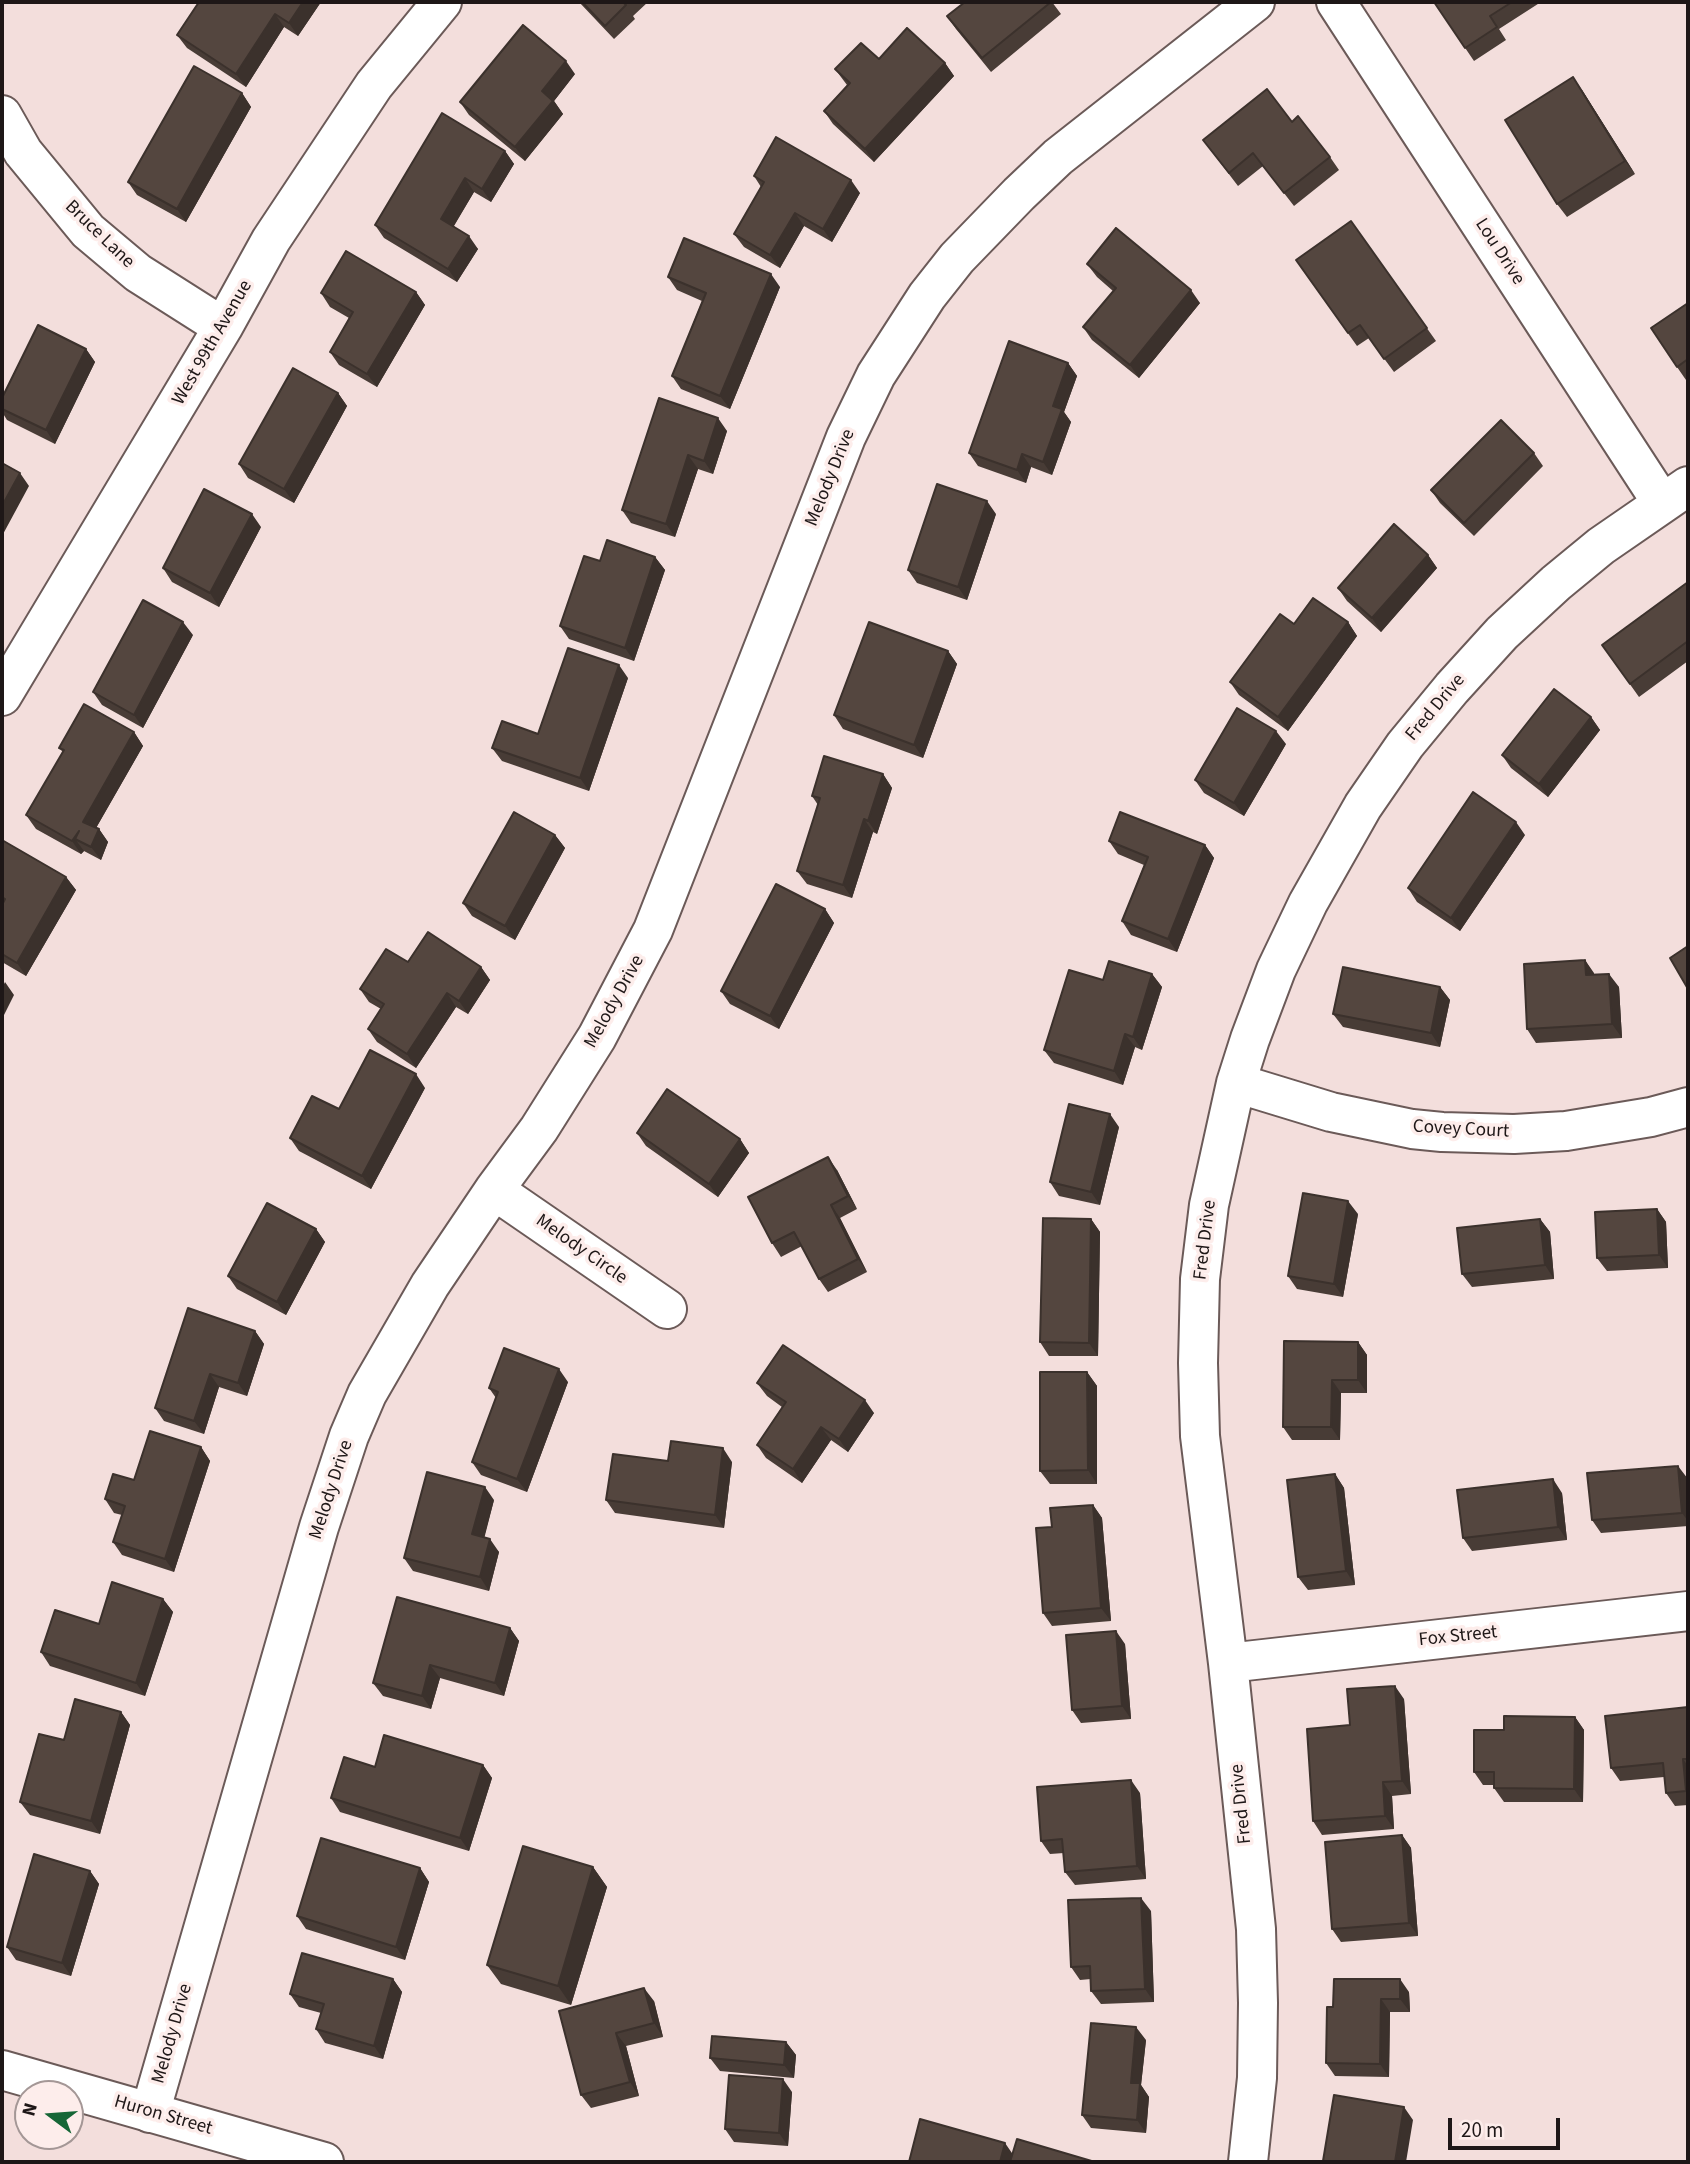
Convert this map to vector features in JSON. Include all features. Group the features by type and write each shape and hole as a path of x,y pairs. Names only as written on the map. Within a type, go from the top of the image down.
{"street":[{"name":"West 99th Avenue","path":"2,696 223,327 271,240 374,85 442,2"},
{"name":"Melody Drive","path":"150,2113 319,1527 349,1436 367,1394 424,1296 494,1190 539,1129 597,1038 653,930 846,437 876,375 919,307 957,258 1019,194 1058,157 1255,2"},
{"name":"Lou Drive","path":"1336,2 1675,494"},
{"name":"Bruce Lane","path":"2,115 30,162 88,231 138,273 223,327"},
{"name":"Fred Drive","path":"1248,2162 1256,2078 1256,1929 1228,1663 1200,1436 1198,1363 1200,1279 1209,1205 1236,1083 1276,970 1308,903 1363,806 1405,745 1502,633 1547,591 1601,546 1675,494"},
{"name":"Covey Court","path":"1236,1083 1331,1112 1412,1129 1442,1132 1514,1134 1566,1131 1651,1117 1688,1107"},
{"name":"Melody Circle","path":"494,1190 667,1310"},
{"name":"Fox Street","path":"1228,1663 1688,1611"},
{"name":"Huron Street","path":"2,2070 324,2162"}],"building":[{"path":"199,2 303,2 289,23 275,14 236,74 177,35"},
{"path":"582,2 625,2 626,5 605,26"},
{"path":"965,2 1051,2 982,58 947,16"},
{"path":"1434,2 1512,2 1490,16 1497,27 1465,48"},
{"path":"523,25 566,61 542,91 553,101 515,147 460,102"},
{"path":"907,28 945,63 865,149 824,111 850,83 835,69 861,43 879,59"},
{"path":"194,66 242,93 177,209 128,182"},
{"path":"1573,77 1625,161 1557,204 1505,120"},
{"path":"1267,89 1292,122 1298,116 1330,157 1284,193 1253,153 1229,173 1203,140"},
{"path":"442,113 505,151 482,189 465,178 441,219 469,236 448,269 375,225"},
{"path":"776,137 851,180 823,229 795,213 770,255 734,234 764,182 754,176"},
{"path":"1351,221 1427,328 1384,359 1360,325 1348,333 1296,260"},
{"path":"1116,228 1191,290 1130,365 1083,327 1116,288 1087,264"},
{"path":"684,238 771,274 720,396 672,376 706,293 668,277"},
{"path":"346,251 416,292 367,374 330,352 353,312 321,293"},
{"path":"1688,303 1688,359 1677,367 1651,328"},
{"path":"38,325 86,349 46,430 2,409 2,398"},
{"path":"1009,341 1068,363 1053,406 1062,409 1043,462 1022,454 1017,470 969,453"},
{"path":"293,368 338,393 284,489 239,464"},
{"path":"659,398 718,418 704,461 688,455 666,524 622,510"},
{"path":"1501,420 1534,453 1464,523 1431,490"},
{"path":"2,463 20,473 2,506"},
{"path":"937,484 987,501 958,587 908,570"},
{"path":"204,489 252,514 210,593 163,568"},
{"path":"1394,524 1428,555 1372,618 1338,588"},
{"path":"607,540 655,557 625,648 560,626 584,556 600,561"},
{"path":"1688,582 1688,641 1630,684 1602,645"},
{"path":"1313,598 1348,622 1278,717 1230,682 1280,614 1294,624"},
{"path":"143,600 183,622 134,715 93,692"},
{"path":"869,622 948,651 914,745 834,715"},
{"path":"568,648 619,665 580,778 492,748 502,721 538,734"},
{"path":"1554,689 1591,717 1539,784 1502,755"},
{"path":"84,704 134,732 83,822 99,829 91,847 75,839 79,831 72,841 26,815 64,750 59,748"},
{"path":"1237,708 1276,731 1234,803 1195,780"},
{"path":"824,756 883,774 868,821 864,819 843,885 797,871 820,798 812,796"},
{"path":"1473,792 1516,822 1451,918 1408,888"},
{"path":"514,812 555,835 505,926 463,903"},
{"path":"1120,812 1205,845 1168,939 1122,921 1148,857 1109,841"},
{"path":"2,840 66,877 17,963 2,954 2,905 5,899 2,897"},
{"path":"776,884 825,909 770,1016 721,991"},
{"path":"428,932 481,967 459,1001 447,993 407,1054 368,1029 384,1004 360,989 386,949 408,962"},
{"path":"1688,946 1688,989 1670,958"},
{"path":"1585,960 1586,975 1609,974 1612,1024 1527,1029 1524,964"},
{"path":"1109,961 1152,974 1133,1037 1125,1034 1114,1071 1044,1050 1069,970 1103,980"},
{"path":"1343,967 1440,987 1431,1033 1333,1014"},
{"path":"370,1050 416,1074 362,1176 290,1138 312,1096 339,1109"},
{"path":"667,1089 740,1139 709,1184 637,1133"},
{"path":"1069,1104 1110,1114 1091,1192 1050,1182"},
{"path":"828,1157 848,1196 831,1205 858,1259 819,1279 794,1232 772,1243 748,1197"},
{"path":"1303,1193 1348,1201 1334,1284 1288,1276"},
{"path":"267,1203 316,1229 277,1302 228,1276"},
{"path":"1657,1209 1659,1255 1597,1258 1595,1212"},
{"path":"1043,1218 1091,1219 1089,1343 1040,1342"},
{"path":"1540,1219 1545,1265 1462,1274 1457,1228"},
{"path":"188,1308 255,1331 238,1383 210,1374 194,1421 155,1408"},
{"path":"1284,1341 1358,1342 1358,1380 1332,1380 1331,1427 1283,1427"},
{"path":"783,1345 865,1400 839,1439 821,1427 793,1469 757,1445 786,1402 757,1383"},
{"path":"504,1348 559,1369 517,1479 472,1462 498,1392 489,1388"},
{"path":"1040,1372 1087,1372 1088,1470 1040,1471"},
{"path":"150,1431 201,1447 165,1559 113,1542 125,1506 105,1499 113,1474 134,1480"},
{"path":"671,1441 723,1448 715,1515 606,1500 613,1454 668,1461"},
{"path":"1678,1466 1682,1513 1592,1520 1587,1473"},
{"path":"427,1472 485,1487 472,1534 490,1539 480,1577 404,1558"},
{"path":"1335,1474 1346,1571 1298,1577 1287,1480"},
{"path":"1553,1479 1558,1527 1463,1538 1457,1490"},
{"path":"1093,1505 1101,1608 1043,1613 1036,1528 1052,1527 1050,1508"},
{"path":"112,1582 163,1599 136,1683 41,1652 55,1610 99,1624"},
{"path":"397,1597 510,1628 495,1683 430,1665 422,1696 373,1683"},
{"path":"1116,1631 1122,1706 1072,1710 1066,1635"},
{"path":"1395,1686 1402,1781 1383,1782 1385,1816 1313,1821 1307,1729 1350,1725 1347,1689"},
{"path":"75,1699 121,1712 91,1821 20,1802 39,1734 64,1740"},
{"path":"1688,1707 1688,1759 1683,1759 1686,1791 1666,1793 1663,1763 1611,1768 1605,1716"},
{"path":"1504,1716 1575,1717 1574,1789 1494,1788 1494,1772 1474,1772 1474,1730 1504,1730"},
{"path":"384,1735 483,1765 460,1838 331,1798 344,1757 375,1767"},
{"path":"1131,1780 1137,1866 1065,1872 1062,1839 1041,1841 1037,1787"},
{"path":"1402,1835 1409,1923 1332,1929 1325,1842"},
{"path":"321,1838 420,1868 396,1947 297,1916"},
{"path":"523,1846 593,1867 558,1986 487,1965"},
{"path":"34,1854 90,1871 62,1963 7,1947"},
{"path":"1141,1898 1145,1989 1091,1991 1090,1966 1071,1967 1068,1900"},
{"path":"302,1953 393,1979 374,2046 316,2029 324,2004 290,1994"},
{"path":"1334,1979 1400,1979 1400,1999 1381,1999 1380,2064 1326,2063 1327,2007 1333,2007"},
{"path":"644,1988 654,2023 616,2033 630,2082 581,2095 559,2011"},
{"path":"1091,2023 1136,2027 1131,2083 1140,2083 1137,2120 1082,2115"},
{"path":"712,2036 786,2042 784,2065 710,2058"},
{"path":"729,2075 783,2079 779,2133 725,2129"},
{"path":"1334,2095 1404,2107 1395,2162 1323,2161"},
{"path":"920,2119 1005,2143 1000,2162 909,2162"},
{"path":"1017,2139 1095,2162 1010,2162"}]}
